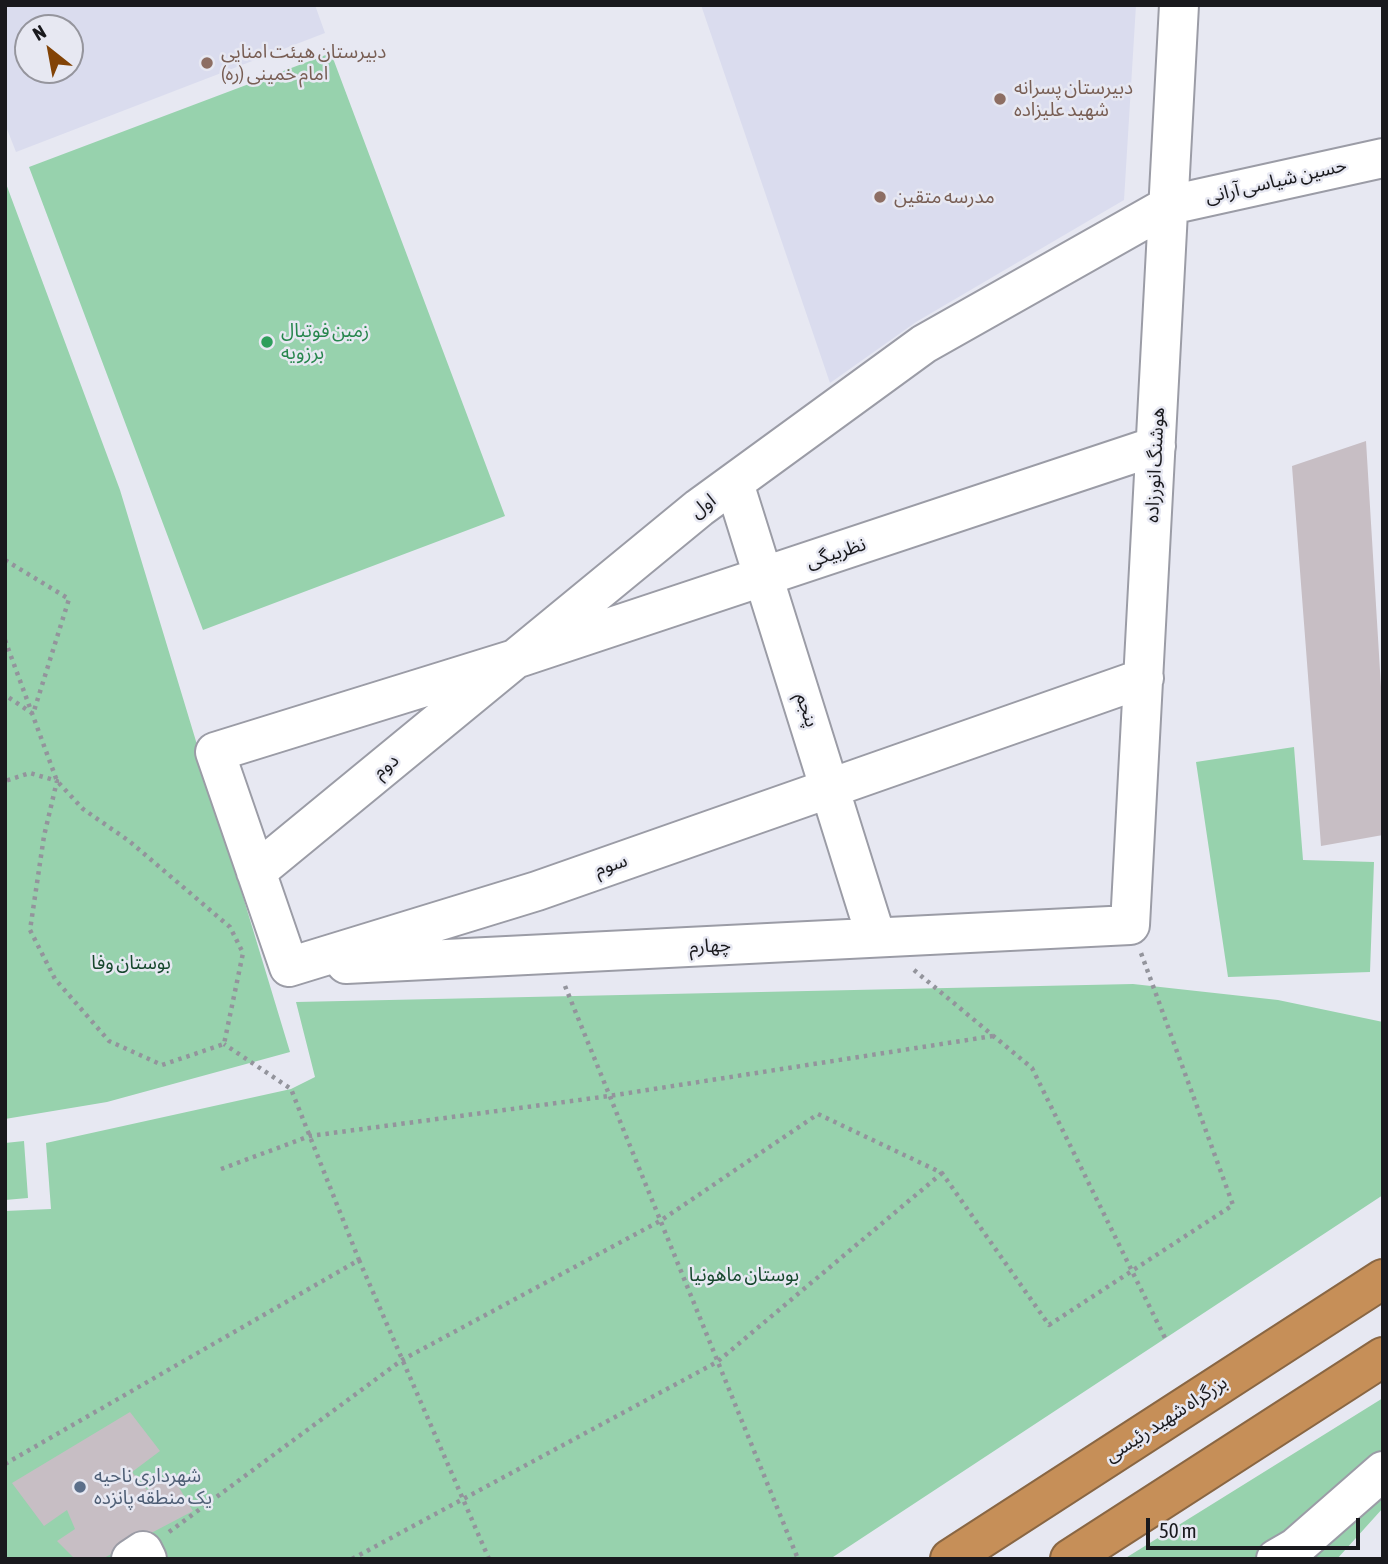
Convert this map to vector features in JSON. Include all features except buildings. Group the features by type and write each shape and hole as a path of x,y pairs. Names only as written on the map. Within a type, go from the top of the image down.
{"highway":[{"name":"بزرگراه شهید رئیسی","path":"950,1559 1383,1279"},
{"path":"1070,1559 1383,1357"}],"street":[{"name":"هوشنگ انورزاده","path":"1130,925 1179,5"},
{"name":"حسین شیاسی آرانی","path":"1170,205 1383,158"},
{"name":"اول","path":"256,872 215,752 515,659 734,483 924,344 1170,205"},
{"name":"نظربیگی","path":"515,659 1157,446"},
{"name":"پنجم","path":"734,483 761,578 831,788 876,937"},
{"name":"دوم","path":"256,872 515,659"},
{"name":"سوم","path":"289,967 537,891 1144,678"},
{"path":"256,872 289,967"},
{"name":"چهارم","path":"289,967 1130,925"},
{"path":"1276,1559 1295,1549 1383,1471"}],"path":[{"path":"5,560 69,599 33,714"},
{"path":"5,640 57,781 83,808 129,841 230,928 243,953 224,1044"},
{"path":"5,695 33,714"},
{"path":"5,781 30,772 57,781"},
{"path":"57,781 44,836 30,930 55,979 109,1041 162,1065 224,1044"},
{"path":"140,1556 402,1360 660,1221 818,1114 942,1173 1049,1325 1233,1205 1130,925"},
{"path":"876,937 1031,1068 1165,1338"},
{"path":"554,953 609,1096 797,1559"},
{"path":"221,1170 310,1136 609,1096 993,1036"},
{"path":"224,1044 291,1089 359,1261 489,1559"},
{"path":"352,1559 718,1362 942,1173"},
{"path":"5,1464 359,1261"}],"shaded area":[{"path":"5,5 315,5 325,33 16,152 5,124"},
{"path":"701,5 1136,5 1124,200 916,322 830,383"}],"green space":[{"name":"زمین فوتبال برزویه","path":"331,53 505,516 203,630 29,167"},
{"name":"بوستان وفا","path":"5,181 120,490 290,1052 107,1102 5,1119"},
{"path":"1294,747 1303,860 1374,862 1370,972 1228,977 1196,762"},
{"name":"بوستان ماهونیا","path":"1133,984 1278,1000 1383,1022 1383,1195 830,1559 5,1559 5,1211 51,1209 46,1143 291,1089 315,1077 296,1002"},
{"path":"24,1141 28,1198 5,1200 5,1143"},
{"path":"1383,1398 1383,1508 1337,1559 1124,1559"}],"place":[{"name":"دبیرستان هیئت امنایی امام خمینی (ره)","path":"207,63"},
{"name":"دبیرستان پسرانه شهید علیزاده","path":"1000,99"},
{"name":"مدرسه متقین","path":"880,197"},
{"name":"زمین فوتبال برزویه","path":"267,342"},
{"name":"شهرداری ناحیه یک منطقه پانزده","path":"80,1487"}]}
